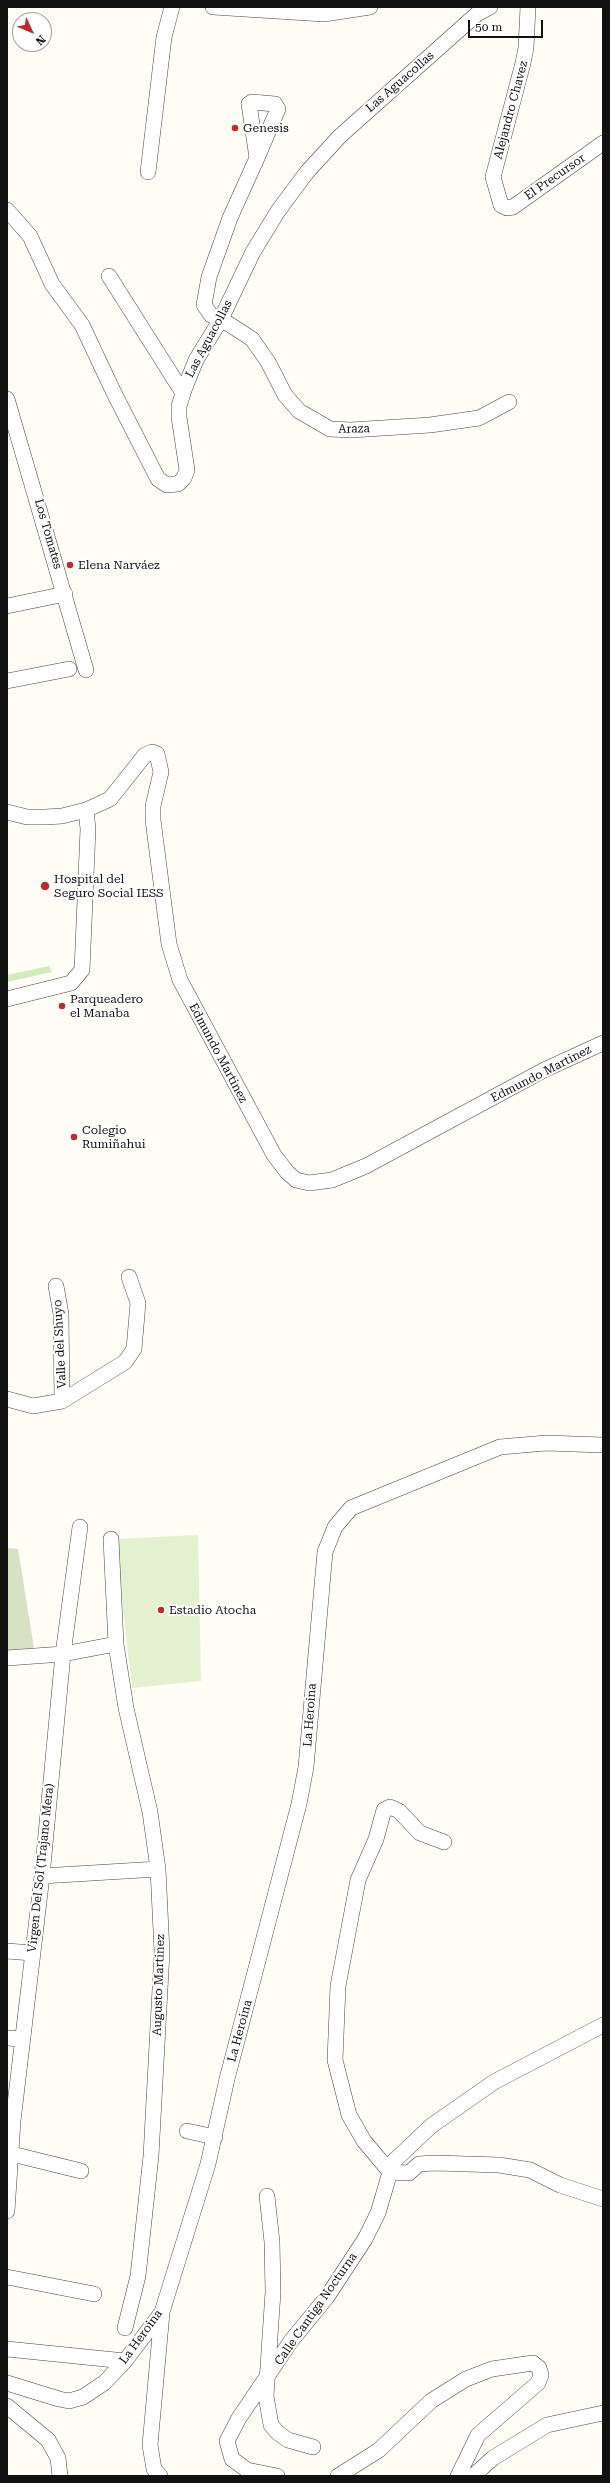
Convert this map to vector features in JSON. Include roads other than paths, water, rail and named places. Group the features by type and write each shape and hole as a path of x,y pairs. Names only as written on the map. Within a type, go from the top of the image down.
{"street":[{"path":"148,172 164,37 172,7"},
{"path":"213,7 325,11 370,7"},
{"name":"Las Aguacollas","path":"7,210 30,236 52,284 82,325 144,455 158,479 167,485 180,482 187,470 179,417 183,393 196,360 221,319 253,252 278,211 307,172 357,120 477,14 490,7"},
{"name":"Alejandro Chavez","path":"507,208 500,205 493,177 523,63 526,48 528,7"},
{"name":"El Precursor","path":"507,208 513,208 603,143"},
{"name":"Araza","path":"257,158 230,218 209,276 204,305 211,315 221,319 252,338 268,362 286,395 299,410 330,429 351,430 461,421 490,414 509,402"},
{"path":"109,276 183,393"},
{"name":"Los Tomates","path":"7,399 86,670"},
{"path":"7,606 65,594"},
{"path":"7,681 69,669"},
{"name":"Edmundo Martinez","path":"7,812 27,817 45,817 62,816 86,810 110,799 128,780 142,758 152,752 157,754 161,772 154,806 153,820 169,944 180,980 274,1155 287,1172 296,1180 310,1183 332,1180 366,1166 544,1070 603,1043"},
{"path":"7,999 71,983 82,970 88,829 86,810"},
{"path":"7,1399 33,1406 62,1401 125,1362 134,1349 138,1303 128,1277"},
{"name":"Valle del Shuyo","path":"56,1286 61,1314 62,1401"},
{"name":"La Heroina","path":"7,2383 45,2396 69,2401 83,2397 104,2383 125,2360 162,2312 215,2138 227,2079 283,1869 306,1767 325,1552 335,1528 351,1508 500,1447 546,1443 603,1445"},
{"name":"Virgen Del Sol (Trajano Mera)","path":"7,2211 12,2154 10,2120 22,2039 42,1876 63,1654 80,1527"},
{"name":"Augusto Martinez","path":"111,1539 116,1644 126,1708 150,1812 158,1869 162,1952 150,2156 138,2276 125,2328"},
{"path":"7,1658 63,1654 116,1644"},
{"path":"444,1842 420,1833 399,1811 390,1807 384,1810 376,1839 358,1880 338,1986 335,2060 349,2115 364,2141 390,2172 409,2173 419,2164 459,2162 499,2165 530,2170 560,2185 603,2199"},
{"path":"42,1876 158,1869"},
{"path":"7,1951 32,1953"},
{"name":"Calle Cantiga Nocturna","path":"276,2476 247,2470 232,2459 227,2441 238,2418 266,2380 291,2341 327,2297 365,2239 378,2213 393,2162 431,2126 494,2082 603,2025"},
{"path":"7,2038 22,2039"},
{"path":"187,2131 215,2138"},
{"path":"12,2154 81,2171"},
{"path":"267,2196 272,2242 273,2292 266,2396 271,2425 288,2440 313,2447"},
{"path":"7,2277 94,2294"},
{"path":"160,2476 154,2468 150,2445 162,2312"},
{"path":"7,2349 125,2360"},
{"path":"338,2476 379,2450 432,2401 466,2379 492,2369 533,2362 539,2368 542,2375 538,2383 478,2435 458,2476"},
{"path":"7,2406 48,2440 58,2458 60,2476"},
{"path":"473,2476 493,2458 547,2425 603,2413"}],"place":[{"name":"Genesis","path":"235,128"},
{"name":"Elena Narváez","path":"70,565"},
{"name":"Hospital del Seguro Social IESS","path":"45,886"},
{"name":"Parqueadero el Manaba","path":"62,1006"},
{"name":"Colegio Rumiñahui","path":"74,1137"},
{"name":"Estadio Atocha","path":"161,1610"}]}
